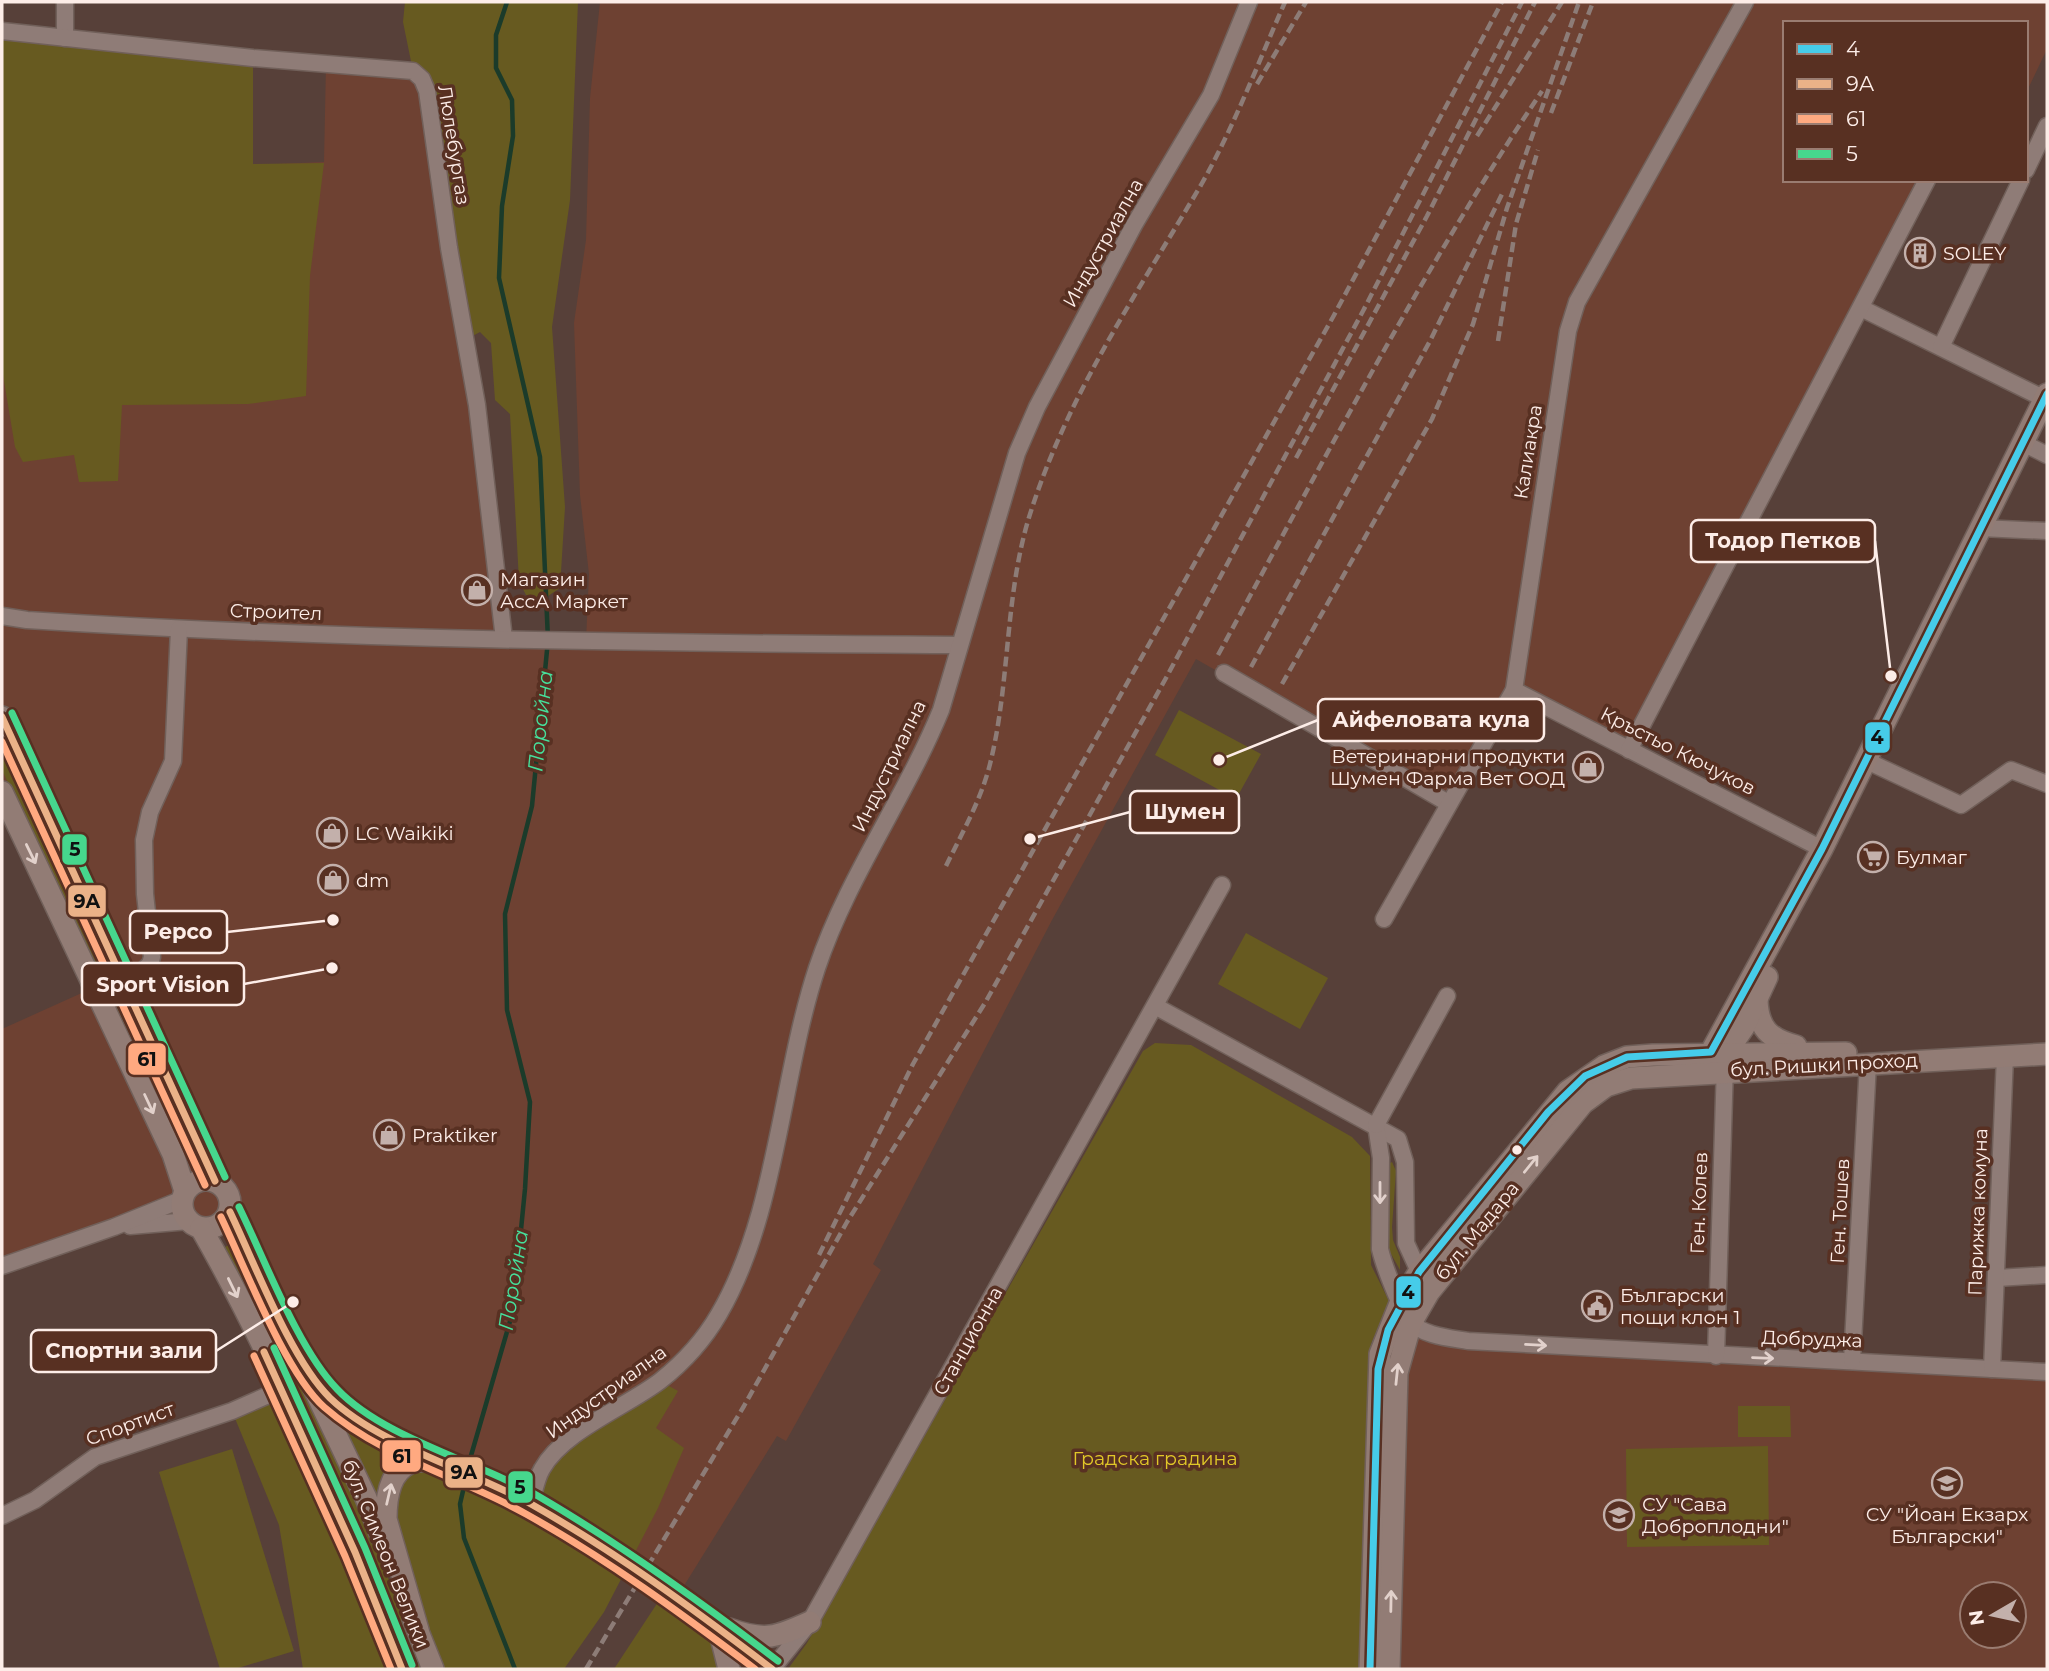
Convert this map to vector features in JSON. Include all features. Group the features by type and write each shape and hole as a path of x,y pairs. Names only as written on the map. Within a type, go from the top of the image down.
{"main road":[{"path":"1716,1063 2046,397"},
{"path":"2,717 215,1181 230,1197 230,1212 221,1223 195,1224 182,1207 184,1195 167,1143 2,792"},
{"path":"1716,1063 1757,1000 1822,849"},
{"path":"1757,1000 1759,1019 1771,1038 1815,1051"},
{"name":"бул. Ришки проход","path":"1716,1063 1815,1051 1945,1058"},
{"name":"бул. Ришки проход","path":"1716,1063 1868,1063 2047,1054"},
{"name":"бул. Мадара","path":"1370,1669 1378,1369 1384,1337 1401,1301 1419,1272 1548,1112 1585,1076 1628,1058 1716,1063"},
{"name":"бул. Мадара","path":"1389,1669 1396,1373 1411,1323 1429,1292 1583,1103 1606,1086 1631,1078 1716,1063"},
{"path":"184,1195 202,1180 215,1181"},
{"name":"бул. Симеон Велики","path":"230,1212 366,1499 433,1669"},
{"name":"бул. Симеон Велики","path":"195,1224 282,1389 355,1552 402,1669"},
{"path":"306,1369 331,1399 350,1414 440,1464 498,1486 531,1504 718,1625 772,1669"},
{"path":"418,1630 386,1519 386,1501 399,1471 412,1462 440,1464"},
{"path":"718,1625 751,1637 776,1638 810,1622"},
{"path":"718,1625 729,1669"}],"street":[{"path":"65,2 65,38"},
{"name":"Индустриална","path":"531,1504 542,1468 566,1443 660,1381 691,1353 719,1313 757,1219 799,1028 818,965 840,911 927,744 941,710 1017,453 1037,407 1134,225 1211,95 1249,2"},
{"name":"Калиакра","path":"1384,919 1514,690 1568,331 1577,302 1745,2"},
{"name":"Люлебургаз","path":"2,31 412,71 422,79 427,92 449,248 477,405 503,639"},
{"path":"2028,166 2047,126"},
{"path":"1629,750 1926,182"},
{"path":"1941,347 2020,182"},
{"path":"1861,308 2046,397"},
{"path":"2023,443 2047,455"},
{"path":"1981,528 2047,531"},
{"name":"Строител","path":"2,616 27,620 179,629 586,642 959,645"},
{"path":"2,629 27,620"},
{"path":"125,987 150,964 152,957 145,894 144,840 153,803 173,761 179,629"},
{"path":"1224,673 1448,803"},
{"name":"Кръстьо Кючуков","path":"1514,690 1822,849"},
{"path":"1867,761 1961,805 2011,770 2047,785"},
{"name":"Станционна","path":"772,1669 810,1622 1222,885"},
{"path":"1411,1323 1380,1249 1381,1158 1376,1125 1447,996"},
{"path":"1155,1006 1398,1139 1403,1149 1406,1242 1429,1292"},
{"name":"Парижка комуна","path":"1992,1369 2005,1056"},
{"name":"Ген. Колев","path":"1716,1063 1716,1356"},
{"name":"Ген. Тошев","path":"1852,1361 1868,1063"},
{"path":"2,1266 114,1227 184,1195"},
{"path":"114,1227 195,1224"},
{"path":"1997,1278 2047,1275"},
{"name":"Добруджа","path":"1411,1323 1438,1336 1468,1341 2047,1372"},
{"name":"Спортист","path":"2,1516 35,1500 95,1457 232,1411 282,1389"}],"shaded area":[{"path":"600,2 2047,2 2047,49 2028,89 2028,21 1783,21 1783,182 1926,182 1629,750 1514,690 1448,803 1196,659 1052,920 873,1264 881,1270 786,1441 777,1436 677,1597 331,1399 229,1212 215,1227 114,1227 2,1266 2,1029 95,987 2,792 2,31 253,165 324,162 326,64 422,79 503,639 586,641 589,574 580,495 574,323 586,240 590,98"},
{"name":"СУ \"Сава Доброплодни\"","path":"1411,1323 1438,1336 2047,1372 2047,1669 1389,1669 1397,1373"}],"green space":[{"path":"405,2 578,2 570,200 552,327 565,507 560,588 539,602 526,595 519,581 510,414 495,400 491,343 480,332 465,340 433,129 413,71 403,22"},
{"path":"2,31 253,58 253,164 324,163 310,276 306,396 248,404 122,405 118,481 79,482 74,455 23,462 15,447 2,369"},
{"path":"1179,710 1261,754 1236,799 1155,755"},
{"path":"2,738 197,1158 184,1164 2,770"},
{"path":"1246,933 1328,978 1300,1029 1218,984"},
{"name":"Градска градина","path":"1155,1043 1191,1045 1352,1137 1370,1156 1371,1265 1389,1301 1371,1344 1362,1669 788,1669 807,1643 1143,1051"},
{"path":"1392,1162 1396,1171 1392,1227 1393,1240 1400,1257 1400,1270 1386,1245"},
{"path":"235,1242 362,1515 426,1669 407,1669 347,1518 225,1247"},
{"path":"660,1381 678,1391 656,1428 684,1448 658,1508 604,1612 564,1669 433,1669 386,1501 412,1462 531,1504 542,1468"},
{"path":"282,1389 402,1669 303,1669 279,1525 232,1411"},
{"path":"1738,1406 1790,1406 1791,1437 1738,1437"},
{"path":"343,1421 411,1458 378,1505"},
{"path":"1768,1446 1769,1545 1627,1547 1626,1449"},
{"path":"232,1449 294,1651 235,1669 220,1669 159,1472"},
{"path":"660,1599 693,1619 708,1633 716,1655 717,1669 614,1669"}],"waterway":[{"name":"Поройна","path":"468,1466 513,1311 525,1189 530,1102 507,1010 505,914 532,806 548,640 540,457 499,278 502,206 513,136 512,100 496,68 496,35 507,2"},
{"path":"466,1478 460,1504 464,1538 515,1669"}],"railway":[{"path":"946,866 976,803 990,764 997,732 1012,603 1023,539 1048,465 1086,382 1213,163 1285,2"},
{"path":"1257,84 1306,2"},
{"path":"819,1255 913,1064 1333,317 1502,2"},
{"path":"586,1669 744,1406 847,1222 985,1003 1166,678 1363,311 1522,2"},
{"path":"1296,458 1427,216 1535,2"},
{"path":"1477,136 1562,2"},
{"path":"1282,684 1432,419 1473,324 1507,208 1579,2"},
{"path":"1551,113 1593,2"},
{"path":"1218,655 1414,298 1542,91"},
{"path":"1498,341 1516,224 1538,150"},
{"path":"1251,667 1430,341 1504,190"}],"transit line":[{"name":"4","path":"1370,1669 1378,1369 1388,1330 1419,1272 1548,1112 1585,1076 1627,1057 1711,1052 1822,849 2047,394"},
{"name":"5","path":"12,713 225,1177"},
{"name":"9А","path":"2,717 215,1181"},
{"name":"61","path":"2,742 205,1185"},
{"name":"5","path":"239,1207 283,1303 309,1351 337,1389 356,1406 405,1435 538,1496 661,1575 778,1661"},
{"name":"9А","path":"230,1212 288,1336 301,1360 330,1398 351,1415 400,1444 507,1492 563,1522 655,1582 772,1669"},
{"name":"61","path":"221,1217 281,1345 309,1391 324,1407 347,1425 396,1454 501,1501 586,1549 755,1669"},
{"name":"5","path":"274,1348 365,1548 412,1665"},
{"name":"9А","path":"264,1352 355,1552 402,1669"},
{"name":"61","path":"254,1356 345,1556 391,1669"}],"place":[{"name":"SOLEY","path":"1920,253"},
{"name":"Магазин АссА Маркет","path":"477,590"},
{"name":"Тодор Петков","path":"1891,676"},
{"name":"Айфеловата кула","path":"1219,760"},
{"name":"Ветеринарни продукти Шумен Фарма Вет ООД","path":"1588,767"},
{"name":"LC Waikiki","path":"332,833"},
{"name":"Шумен","path":"1030,839"},
{"name":"Булмаг","path":"1873,857"},
{"name":"dm","path":"333,880"},
{"name":"Pepco","path":"333,920"},
{"name":"Sport Vision","path":"332,968"},
{"name":"Praktiker","path":"389,1135"},
{"name":"Спортни зали","path":"293,1302"},
{"name":"Български пощи клон 1","path":"1597,1306"},
{"name":"СУ \"Йоан Екзарх Български\"","path":"1947,1483"},
{"name":"СУ \"Сава Доброплодни\"","path":"1619,1515"}]}
